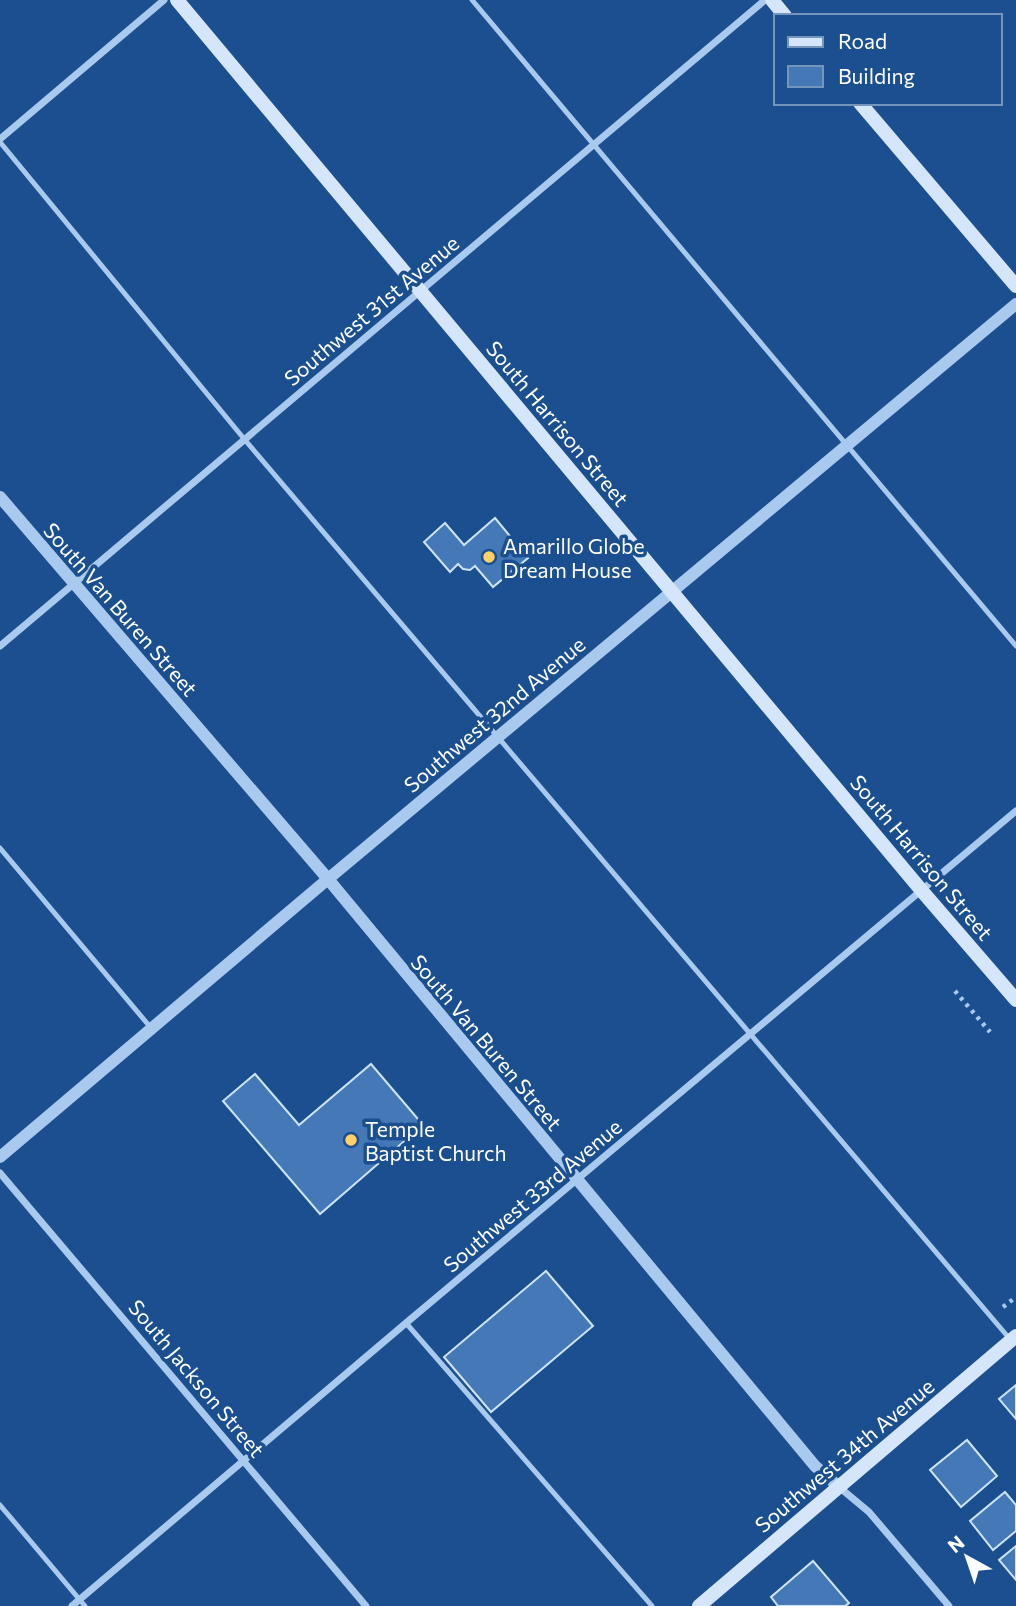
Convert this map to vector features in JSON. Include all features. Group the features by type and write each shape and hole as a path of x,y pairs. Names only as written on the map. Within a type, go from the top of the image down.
{"main road":[{"name":"South Harrison Street","path":"177,0 1016,1000"},
{"path":"772,0 783,14"},
{"path":"862,105 1016,286"},
{"name":"Southwest 34th Avenue","path":"699,1606 1014,1338"}],"street":[{"path":"0,140 164,0"},
{"name":"Southwest 31st Avenue","path":"0,646 765,0"},
{"name":"Southwest 32nd Avenue","path":"0,1157 498,736 1016,304"},
{"name":"South Van Buren Street","path":"0,497 328,879 815,1466 869,1512 949,1606"},
{"name":"Southwest 33rd Avenue","path":"72,1606 82,1603 244,1460 1016,811"},
{"name":"South Jackson Street","path":"0,1173 366,1606"}],"lane":[{"path":"472,0 1016,646"},
{"path":"0,140 245,439 751,1034 1014,1338"},
{"path":"0,848 151,1028"},
{"path":"406,1323 652,1606"},
{"path":"0,1505 82,1603"}],"path":[{"path":"955,991 990,1032"}],"building":[{"path":"495,518 528,558 493,587 475,566 470,570 463,569 458,564 450,572 424,542 445,523 464,545"},
{"path":"371,1064 423,1125 320,1214 223,1101 255,1074 299,1125"},
{"path":"546,1271 593,1326 491,1412 444,1357"},
{"path":"1016,1385 1016,1419 999,1399"},
{"path":"967,1440 997,1476 961,1507 930,1470"},
{"path":"1005,1492 1016,1505 1016,1531 993,1550 970,1521"},
{"path":"1016,1546 1016,1580 999,1560"},
{"path":"813,1561 849,1603 845,1606 778,1606 771,1597"}],"place":[{"name":"Amarillo Globe Dream House","path":"489,557"},
{"name":"Temple Baptist Church","path":"351,1140"}]}
